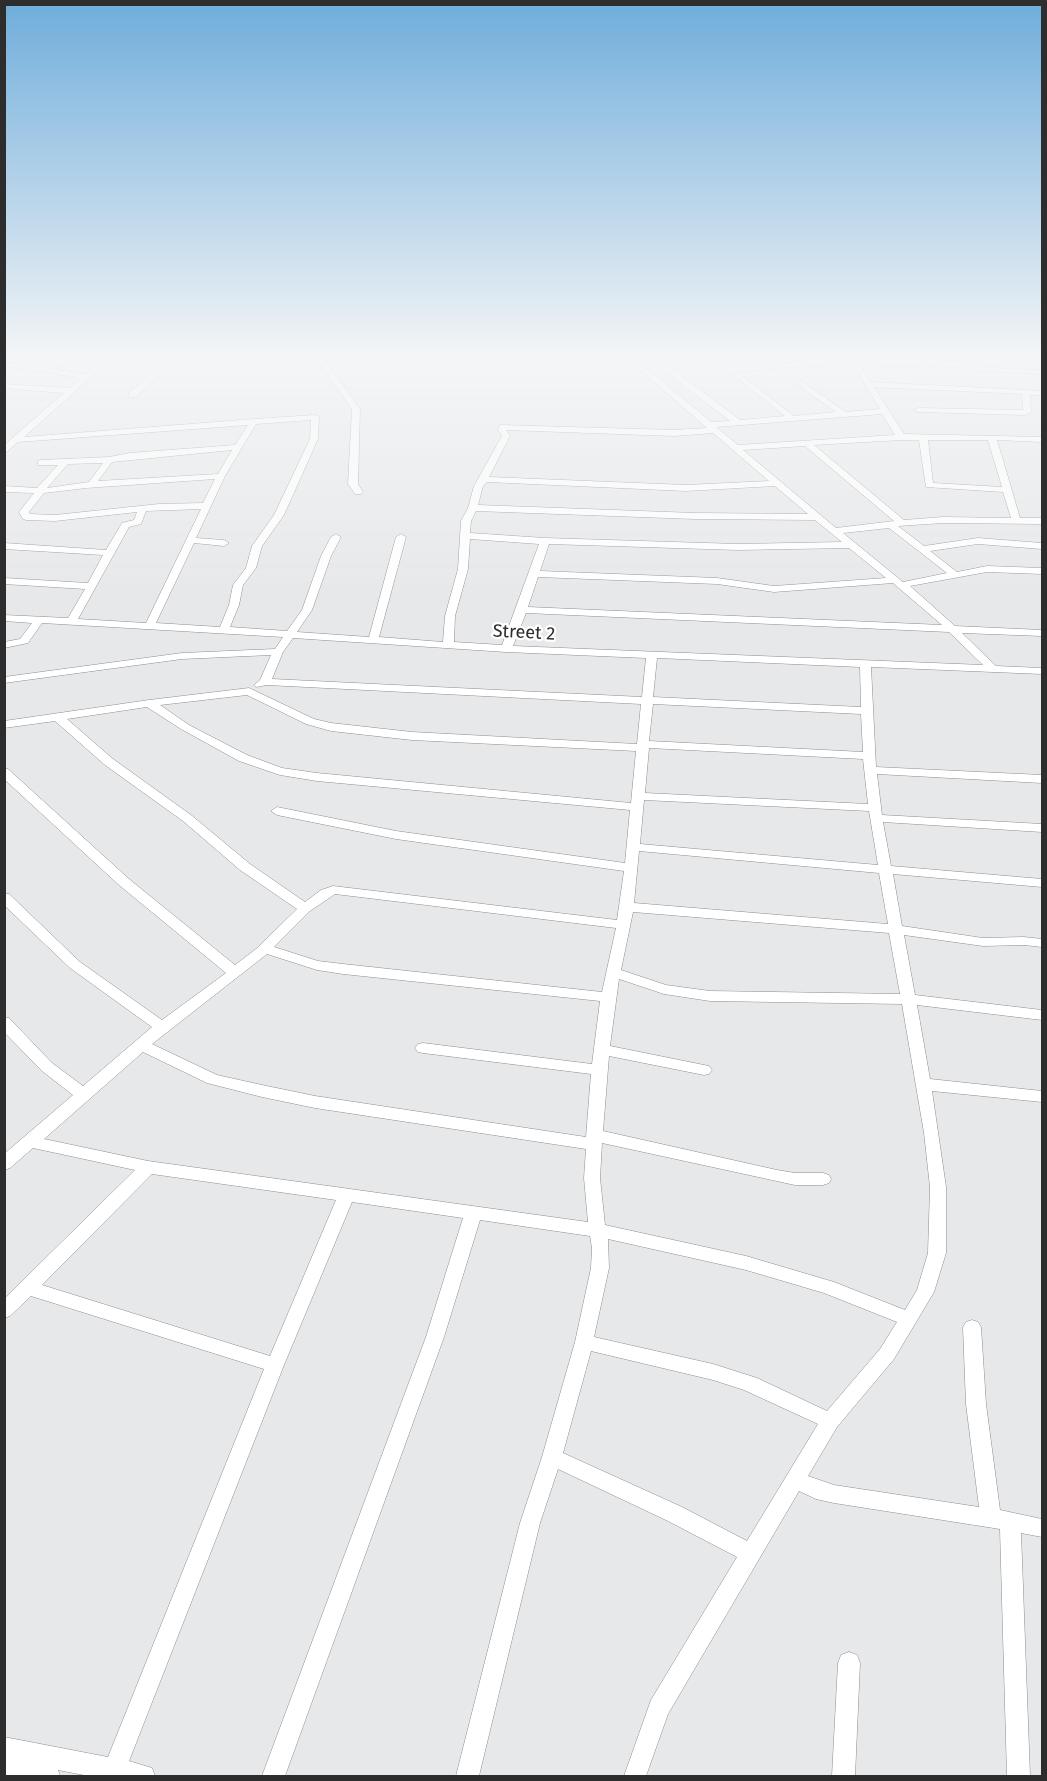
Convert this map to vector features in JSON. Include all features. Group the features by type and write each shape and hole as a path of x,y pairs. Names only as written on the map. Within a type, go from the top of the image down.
{"street":[{"path":"4,452 18,437"},
{"path":"15,440 49,437"},
{"path":"149,627 221,476 245,437"},
{"path":"224,630 234,605 238,585 253,563 253,553 257,546 279,515 314,437"},
{"path":"355,437 353,484 358,492"},
{"path":"448,645 450,616 463,569 466,521 473,508 477,492 505,437"},
{"path":"723,437 952,628 992,668"},
{"path":"737,448 899,437"},
{"path":"923,437 929,485 1007,490"},
{"path":"992,437 1016,520"},
{"path":"995,437 1042,439"},
{"path":"806,442 902,523"},
{"path":"41,463 109,460 130,456 239,447"},
{"path":"92,484 109,460"},
{"path":"65,463 24,512 26,517 55,518 159,507 207,506"},
{"path":"4,489 40,491 92,484 221,476"},
{"path":"484,480 495,478 686,488 778,483"},
{"path":"473,508 695,516 817,517"},
{"path":"70,622 125,525 138,522 142,510"},
{"path":"834,531 942,520 1042,521"},
{"path":"891,525 954,574"},
{"path":"466,536 545,541 738,547 852,545"},
{"path":"265,682 278,652 307,610 326,556 336,537"},
{"path":"374,640 400,537"},
{"path":"192,540 224,543"},
{"path":"506,649 522,610 532,574 545,541"},
{"path":"923,549 978,541 1042,546"},
{"path":"4,546 110,553"},
{"path":"532,574 717,581 774,589 898,582 987,569 1042,572"},
{"path":"4,580 92,586"},
{"path":"522,610 1042,633"},
{"name":"Street 2","path":"4,618 506,649 1042,671"},
{"path":"4,645 24,641 39,620"},
{"path":"4,680 182,656 223,652 278,652"},
{"path":"467,1776 530,1523 552,1457 584,1342 600,1268 601,1248 592,1178 594,1139 609,997 627,907 652,654"},
{"path":"635,1776 659,1707 830,1421 887,1354 909,1319 925,1292 937,1253 938,1187 932,1133 875,813 865,664"},
{"path":"4,725 149,703 249,691 265,682 867,711"},
{"path":"249,691 310,722 331,727 420,737 644,746 1042,779"},
{"path":"149,703 186,727 243,758 280,771 317,777 636,802 875,813 1042,828"},
{"path":"57,716 109,762 187,818 245,867 305,908"},
{"path":"4,772 124,882 235,973"},
{"path":"277,811 396,835 630,868"},
{"path":"633,847 1042,883"},
{"path":"4,1164 162,1028 264,949 305,908 326,893 339,890 624,925"},
{"path":"4,897 75,965 162,1028"},
{"path":"627,907 894,929 982,942 1042,943"},
{"path":"264,949 317,965 343,969 609,997"},
{"path":"613,972 664,989 710,996 909,999 1042,1015"},
{"path":"4,1022 47,1066 83,1094"},
{"path":"142,1045 213,1079 262,1091 315,1101 594,1139 777,1176 824,1179"},
{"path":"423,1048 600,1070"},
{"path":"602,1050 704,1070"},
{"path":"922,1084 1042,1097"},
{"path":"32,1142 148,1167 598,1230 702,1251 786,1274 868,1300 909,1319"},
{"path":"4,1311 148,1167"},
{"path":"114,1770 275,1365 346,1196"},
{"path":"273,1776 435,1337 473,1214"},
{"path":"29,1288 275,1365"},
{"path":"972,1327 976,1404 1000,1520 1019,1776"},
{"path":"584,1342 713,1372 750,1384 830,1421"},
{"path":"552,1457 675,1514 752,1554"},
{"path":"794,1479 816,1490 834,1494 1042,1528"},
{"path":"843,1776 849,1664"},
{"path":"4,1748 144,1776"},
{"path":"4,1767 49,1776"}]}
